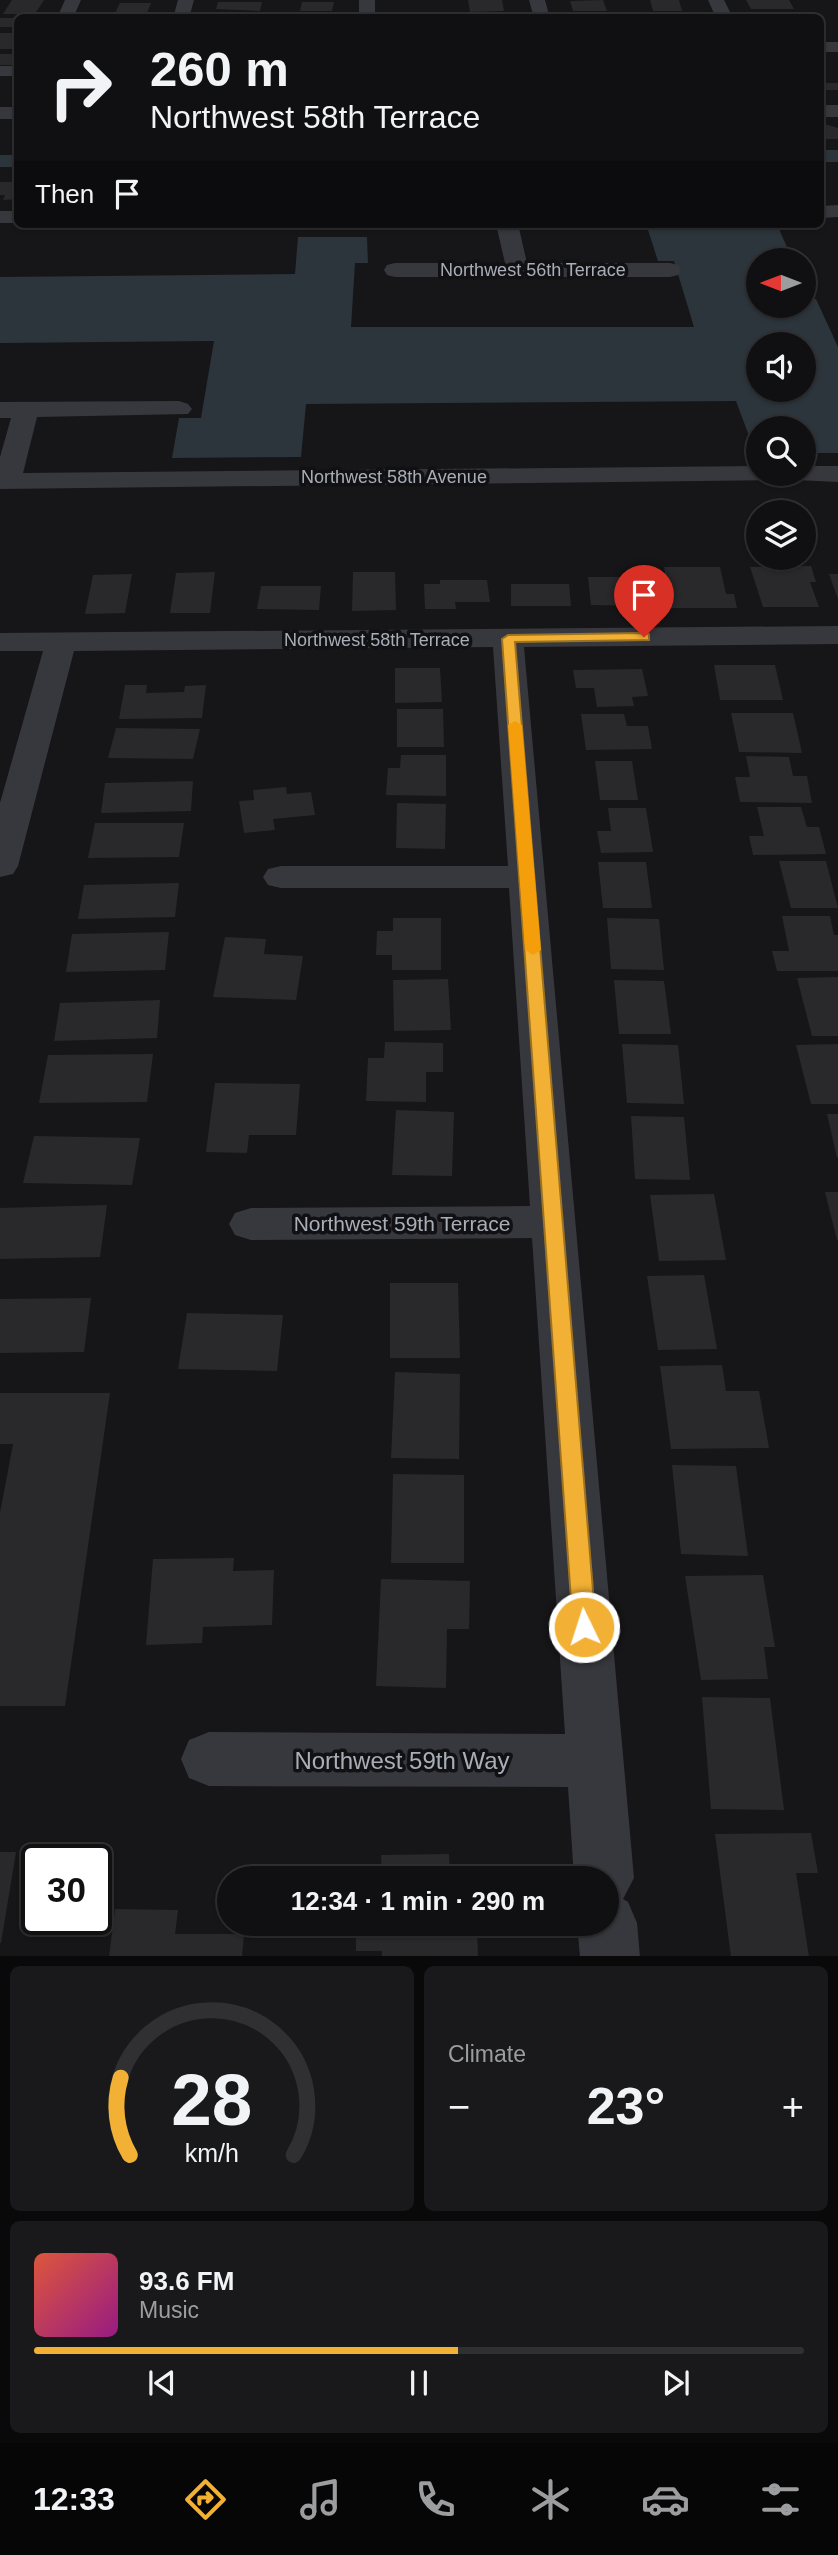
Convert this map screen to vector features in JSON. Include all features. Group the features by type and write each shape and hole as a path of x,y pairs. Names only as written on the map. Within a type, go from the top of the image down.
{"street":[{"path":"508,228 518,270"},
{"name":"Northwest 56th Terrace","path":"396,270 670,270"},
{"path":"3,481 13,410 179,409"},
{"name":"Northwest 58th Avenue","path":"3,481 746,474"},
{"path":"816,474 838,474"},
{"name":"Northwest 58th Terrace","path":"0,642 837,638"},
{"path":"508,639 603,1866"},
{"path":"0,866 61,642"},
{"path":"281,877 527,877"},
{"name":"Northwest 59th Terrace","path":"251,1224 554,1222"},
{"name":"Northwest 59th Way","path":"209,1759 595,1761"},
{"path":"608,1936 610,1956"}],"shaded area":[{"path":"779,229 787,248 746,248 746,318 816,318 816,299 838,347 838,453 816,453 816,416 746,416 746,428 736,401 306,404 301,457 172,458 179,418 201,418 214,341 0,343 0,277 295,274 298,237 367,237 368,263 355,263 351,327 694,327 674,261 658,261 648,230"}],"building":[{"path":"12,0 44,0 35,14 3,14"},
{"path":"468,0 502,0 504,11 470,12"},
{"path":"603,0 607,11 573,11 570,1"},
{"path":"650,0 679,0 682,11 653,11"},
{"path":"746,0 789,0 794,9 751,9"},
{"path":"218,2 262,2 260,11 216,9"},
{"path":"302,2 334,2 332,11 300,11"},
{"path":"120,3 151,3 147,13 115,13"},
{"path":"753,13 786,14 753,14"},
{"path":"0,18 14,18 14,27 0,27"},
{"path":"0,33 14,33 14,49 0,49"},
{"path":"0,54 14,54 14,65 0,65"},
{"path":"824,83 838,83 838,90 824,90"},
{"path":"824,124 838,128 838,139 824,139"},
{"path":"0,182 14,182 14,199 3,200 5,195 0,195"},
{"path":"664,567 720,567 726,594 734,594 737,608 671,608"},
{"path":"751,570 812,570 816,582 810,582 819,607 763,607"},
{"path":"215,572 210,613 170,613 176,573"},
{"path":"353,572 395,572 396,610 352,611"},
{"path":"132,574 125,613 85,614 93,575"},
{"path":"829,574 838,574 838,599"},
{"path":"588,577 628,577 629,585 650,586 653,606 591,605"},
{"path":"440,580 487,580 490,602 455,602 456,609 425,609 424,584 440,584"},
{"path":"511,584 569,584 571,606 511,606"},
{"path":"261,586 321,586 319,610 257,609"},
{"path":"714,665 775,665 783,700 720,700"},
{"path":"395,668 440,668 442,702 395,703"},
{"path":"642,669 648,696 632,697 634,706 597,707 594,688 576,688 573,670"},
{"path":"125,685 147,685 146,693 184,692 185,686 206,685 202,718 119,719"},
{"path":"397,709 443,709 444,747 397,747"},
{"path":"731,713 793,713 802,753 739,752"},
{"path":"581,714 624,714 627,726 648,726 652,749 586,750"},
{"path":"116,728 200,729 193,759 108,758"},
{"path":"401,755 446,755 446,796 386,795 388,768 400,768"},
{"path":"746,756 789,757 793,776 807,776 812,803 740,802 735,777 750,777"},
{"path":"595,761 632,761 638,800 600,800"},
{"path":"193,781 191,811 101,813 105,783"},
{"path":"286,787 287,794 311,792 315,815 273,819 275,830 244,833 239,801 254,800 253,790"},
{"path":"397,803 446,804 445,849 396,848"},
{"path":"757,807 801,807 807,827 819,827 826,854 753,855 749,836 764,836"},
{"path":"608,808 646,808 653,852 601,853 597,831 611,831"},
{"path":"95,823 184,823 179,857 88,858"},
{"path":"779,861 826,861 838,908 791,908"},
{"path":"598,862 646,862 652,908 603,908"},
{"path":"179,883 175,917 78,919 84,885"},
{"path":"782,916 830,916 834,935 838,935 838,971 777,971 772,951 789,951"},
{"path":"393,918 441,918 441,970 392,970 392,955 376,955 377,931 393,931"},
{"path":"607,918 659,919 664,970 611,969"},
{"path":"169,932 165,970 66,972 72,934"},
{"path":"225,937 266,939 264,954 303,956 296,1000 213,997"},
{"path":"838,977 838,1036 812,1036 797,978"},
{"path":"448,979 451,1030 394,1031 393,980"},
{"path":"614,980 664,981 671,1034 619,1034"},
{"path":"160,1000 157,1038 54,1041 60,1003"},
{"path":"385,1042 443,1043 443,1072 426,1072 426,1102 366,1101 368,1058 384,1058"},
{"path":"622,1044 678,1045 684,1104 627,1103"},
{"path":"838,1044 838,1104 811,1104 796,1045"},
{"path":"153,1054 147,1102 39,1103 48,1055"},
{"path":"215,1083 300,1084 296,1135 249,1135 247,1153 206,1152"},
{"path":"396,1110 454,1112 452,1176 392,1175"},
{"path":"827,1114 838,1114 837,1158"},
{"path":"631,1116 684,1117 690,1180 635,1179"},
{"path":"34,1136 140,1138 132,1185 23,1183"},
{"path":"825,1192 838,1192 838,1240 837,1240"},
{"path":"714,1194 726,1260 659,1261 650,1195"},
{"path":"107,1205 100,1257 0,1259 0,1208"},
{"path":"704,1275 717,1349 658,1350 647,1276"},
{"path":"390,1283 458,1283 460,1358 390,1358"},
{"path":"91,1298 84,1352 0,1353 0,1299"},
{"path":"187,1313 283,1315 277,1371 178,1369"},
{"path":"722,1365 726,1391 759,1391 769,1448 671,1449 660,1366"},
{"path":"395,1372 460,1374 459,1459 391,1458"},
{"path":"0,1393 110,1393 65,1706 0,1706 0,1513 13,1444 0,1444"},
{"path":"672,1465 736,1466 748,1556 681,1554"},
{"path":"393,1474 464,1475 464,1563 391,1563"},
{"path":"234,1558 233,1571 274,1570 272,1625 203,1627 202,1643 146,1645 153,1559"},
{"path":"763,1575 775,1647 764,1647 768,1679 701,1680 685,1576"},
{"path":"381,1579 470,1581 469,1629 447,1629 446,1688 376,1686"},
{"path":"702,1697 770,1698 784,1810 711,1809"},
{"path":"811,1833 818,1873 796,1873 809,1956 731,1956 715,1834"},
{"path":"0,1852 16,1852 1,1943 0,1943"},
{"path":"449,1854 450,1866 381,1866 381,1855"},
{"path":"115,1909 178,1910 175,1934 244,1936 242,1956 109,1956"},
{"path":"356,1936 477,1936 478,1956 382,1956 382,1951 356,1951"}],"waterway":[{"path":"824,156 838,156"},
{"path":"0,161 14,161"}],"slow traffic":[{"path":"515,725 533,950"}],"route":[{"path":"584,1627 508,639 644,637"}]}
